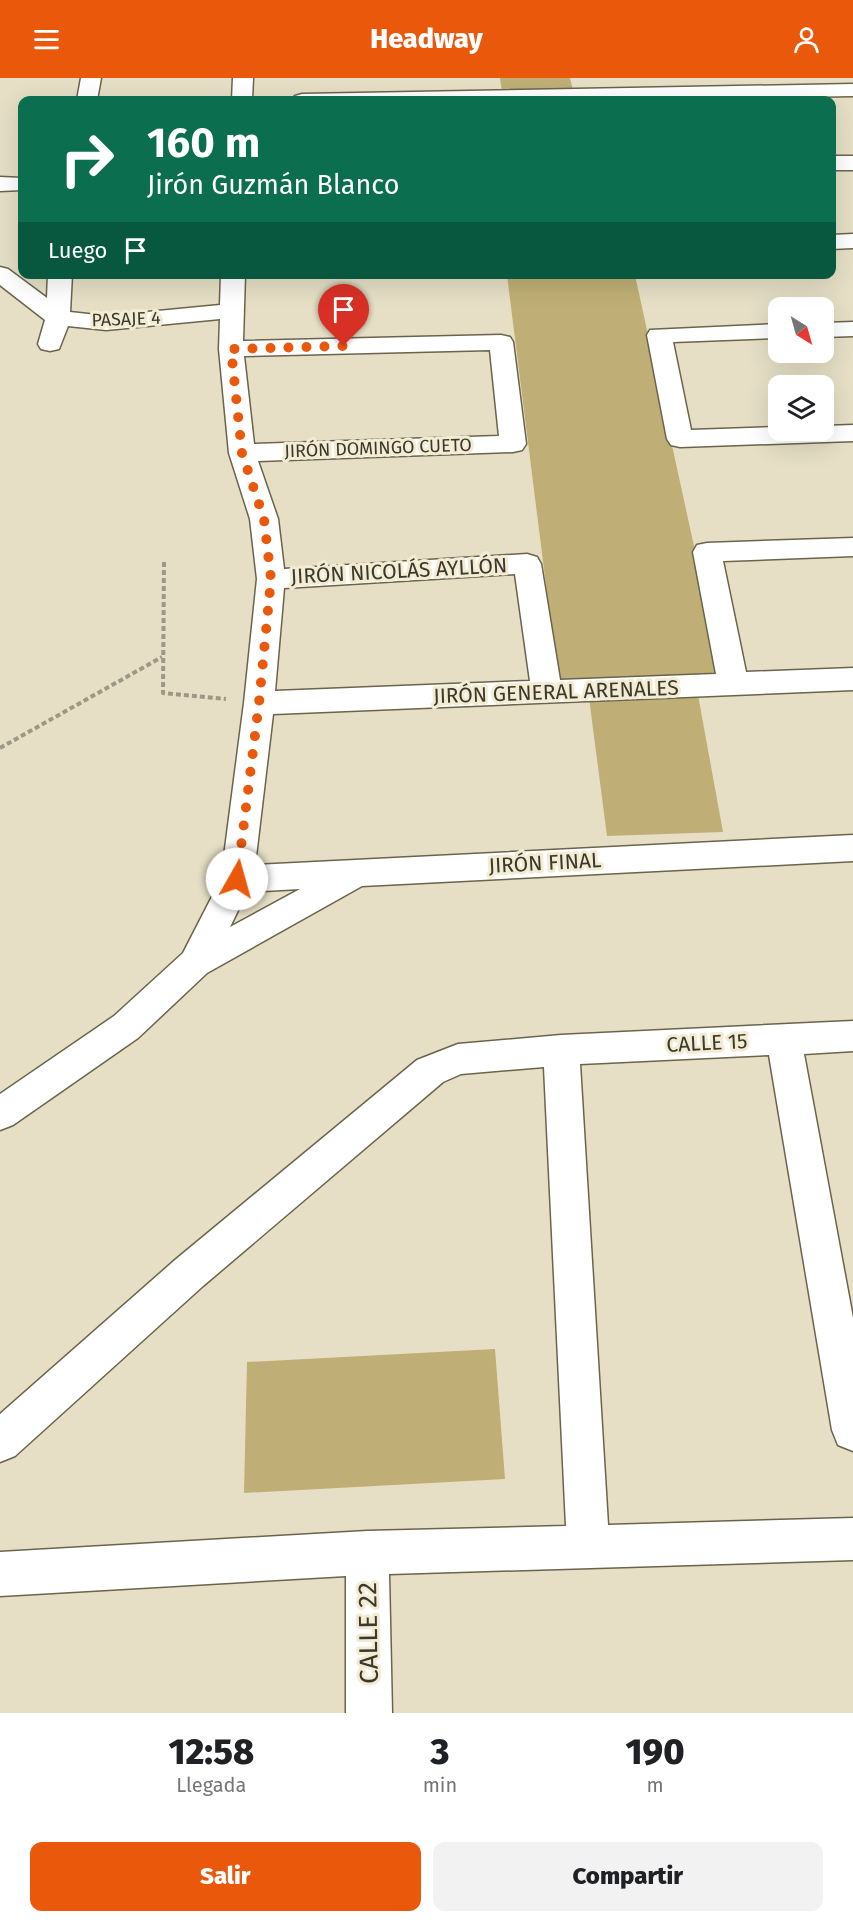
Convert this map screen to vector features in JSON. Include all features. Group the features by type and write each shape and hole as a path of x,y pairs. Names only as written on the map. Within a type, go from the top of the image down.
{"street":[{"path":"88,96 91,78"},
{"path":"242,96 243,78"},
{"path":"522,96 853,90"},
{"path":"836,163 853,163"},
{"path":"0,184 18,184"},
{"path":"836,242 853,242"},
{"path":"0,274 58,318"},
{"path":"50,344 58,318 60,279"},
{"path":"195,963 237,879 259,703 271,579 264,519 242,453 231,349 230,311 233,279"},
{"name":"PASAJE 4","path":"58,318 106,323 230,311"},
{"path":"834,330 853,329"},
{"path":"768,332 658,335 680,440 853,433"},
{"name":"JIRÓN DOMINGO CUETO","path":"231,349 501,342 513,444 242,453"},
{"path":"733,684 707,552 853,547"},
{"name":"JIRÓN NICOLÁS AYLLÓN","path":"271,579 527,564 547,693"},
{"name":"JIRÓN GENERAL ARENALES","path":"259,703 853,680"},
{"name":"JIRÓN FINAL","path":"237,879 853,848"},
{"path":"0,1114 126,1028 195,963 357,873"},
{"name":"CALLE 15","path":"0,1441 189,1273 430,1071 458,1059 561,1050 853,1036"},
{"path":"784,1040 853,1430"},
{"path":"561,1050 588,1547"},
{"path":"0,1574 367,1553 853,1539"},
{"name":"CALLE 22","path":"367,1553 369,1713"}],"path":[{"path":"164,562 163,693 259,703"},
{"path":"0,748 163,656"}],"shaded area":[{"path":"500,78 570,78 573,90 502,92"},
{"path":"508,279 636,279 722,675 558,681"},
{"path":"698,695 723,832 607,836 589,698"},
{"path":"495,1349 505,1479 244,1493 247,1362"}],"route":[{"path":"237,879 259,703 271,579 264,519 242,453 231,349 344,346"}]}
